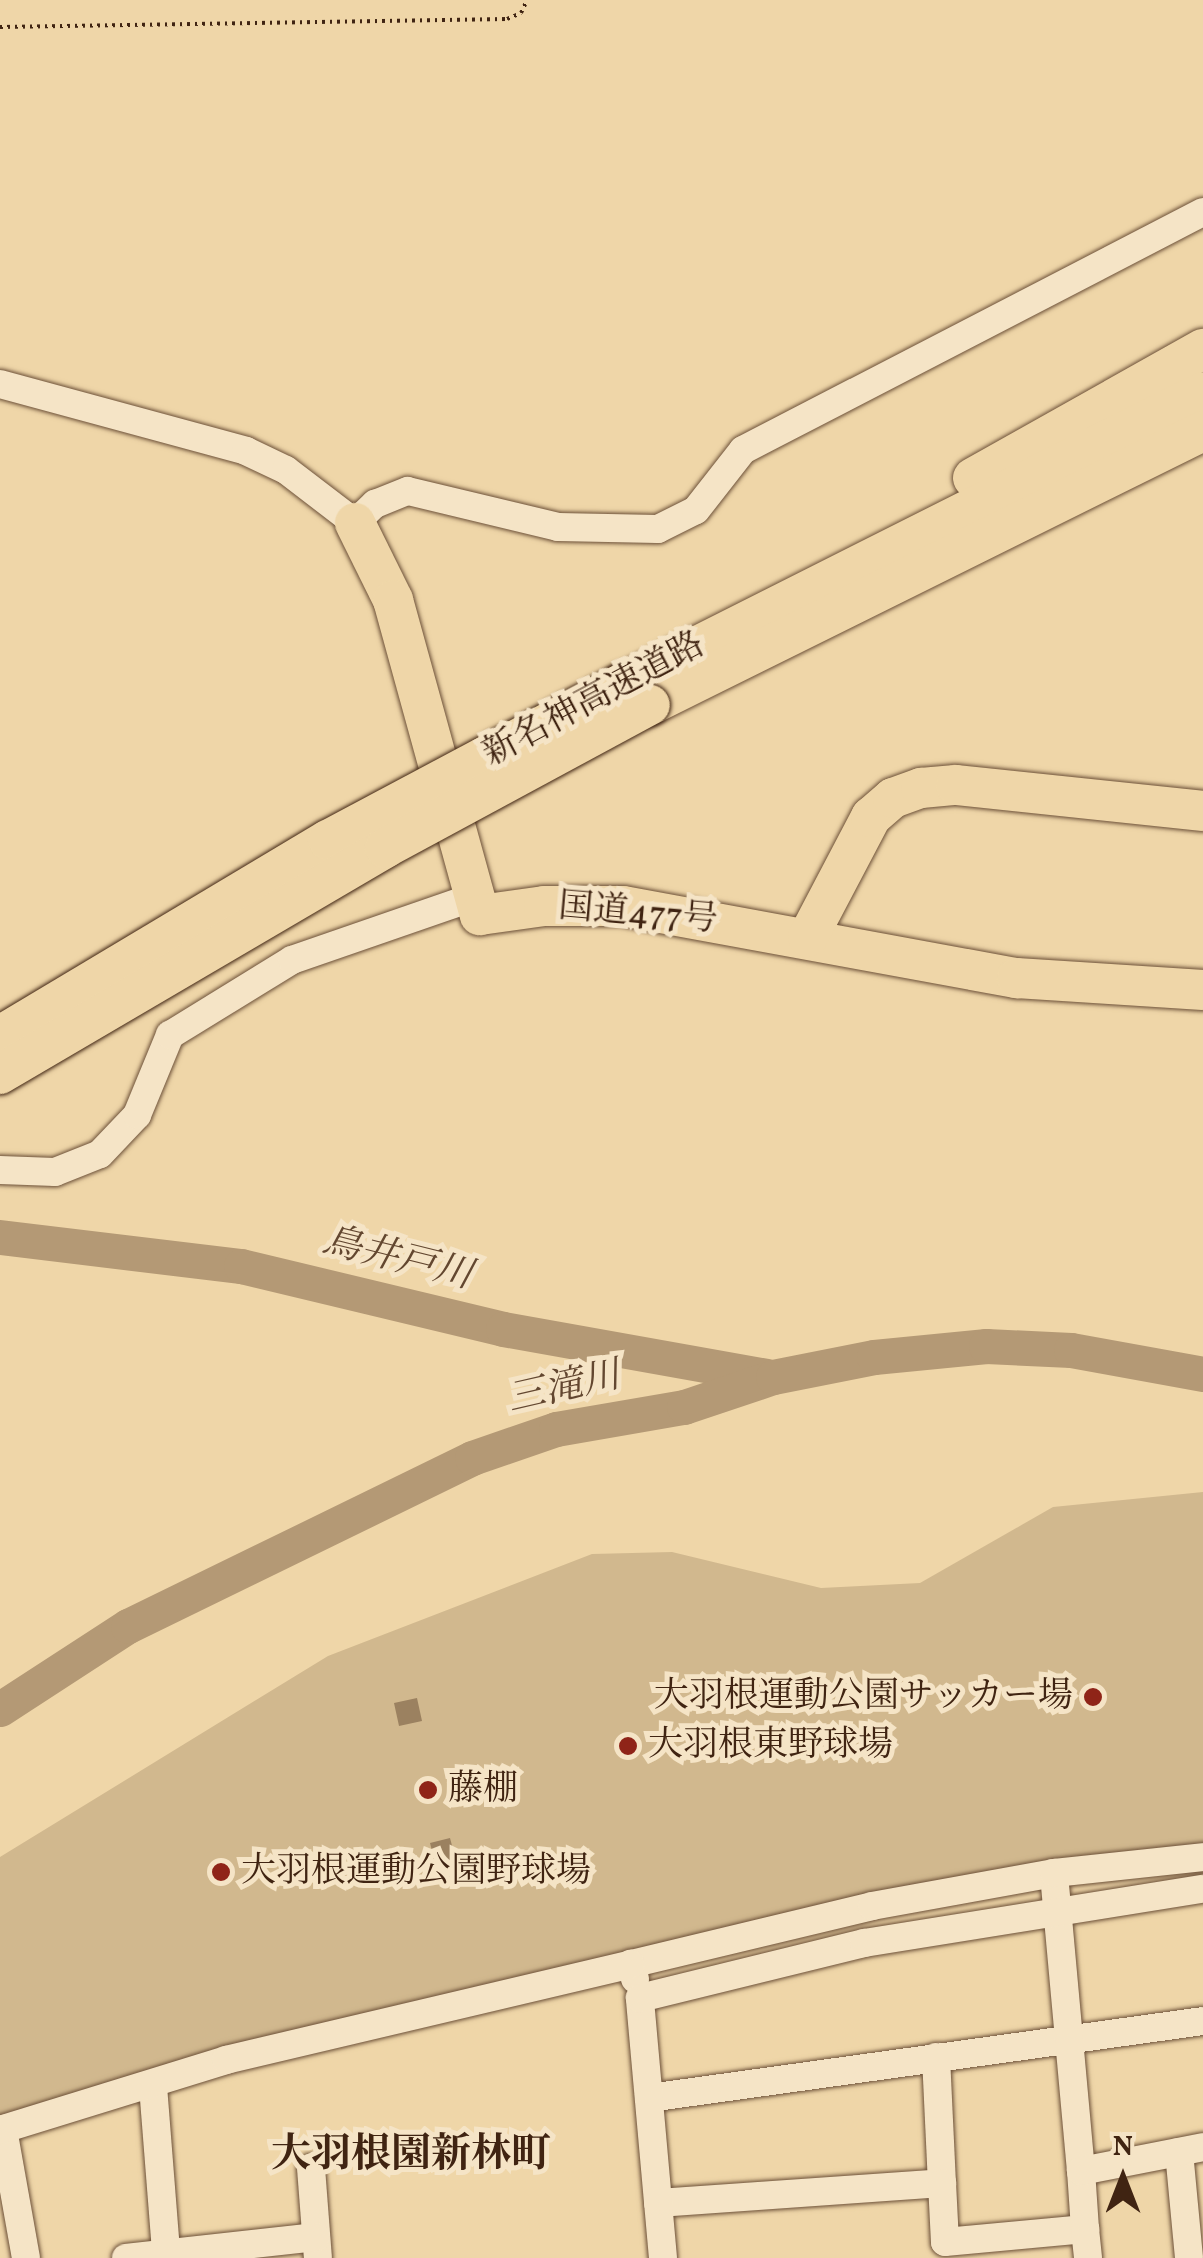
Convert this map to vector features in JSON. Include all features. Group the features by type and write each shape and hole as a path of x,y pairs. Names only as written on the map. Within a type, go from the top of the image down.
{"highway":[{"path":"664,662 892,524 1203,349"},
{"name":"新名神高速道路","path":"0,1074 385,848 636,694 664,662 1203,392"},
{"name":"新名神高速道路","path":"0,1036 328,840 1203,431"},
{"path":"1064,499 1203,446"},
{"path":"356,523 394,600 474,897"},
{"path":"808,937 872,817 893,798 921,788 956,785 1203,811"},
{"name":"国道477号","path":"474,897 480,915 544,906 623,906 1017,978 1203,990"}],"street":[{"path":"0,384 246,450 315,490 356,523 375,504 408,491 576,530 670,527 696,510 743,450 1203,212"},
{"path":"0,1170 54,1172 100,1154 137,1115 170,1035 292,960 474,897"},
{"path":"26,2258 2,2130 153,2086 226,2060 872,1906 1054,1874 1203,1856"},
{"path":"1054,1874 1088,2258"},
{"path":"640,1998 864,1943 1056,1907 1203,1888"},
{"path":"631,1964 640,1998 664,2258"},
{"path":"649,2098 1203,2022"},
{"path":"936,2058 945,2250 1085,2230"},
{"path":"153,2086 168,2252"},
{"path":"1082,2171 1191,2149 1189,2258"},
{"path":"126,2258 168,2252 317,2247 311,2168"},
{"path":"658,2203 942,2183"}],"path":[{"path":"0,27 507,19 521,13 526,0"}],"shaded area":[{"path":"1203,1492 1203,1847 991,1873 0,2123 0,1857 328,1656 592,1554 672,1552 821,1588 920,1583 1053,1507"}],"building":[{"path":"417,1698 422,1721 399,1726 394,1703"},
{"path":"450,1838 460,1876 440,1882 430,1843"}],"waterway":[{"name":"鳥井戸川","path":"0,1237 241,1266 503,1329 767,1376"},
{"name":"三滝川","path":"0,1709 128,1626 472,1458 556,1429 684,1407 773,1377 874,1357 986,1346 1071,1350 1203,1374"}],"place":[{"name":"大羽根運動公園サッカー場","path":"1093,1697"},
{"name":"大羽根東野球場","path":"628,1746"},
{"name":"藤棚","path":"428,1790"},
{"name":"大羽根運動公園野球場","path":"221,1872"}],"district":[{"name":"大羽根園新林町","path":"411,2156"}]}
